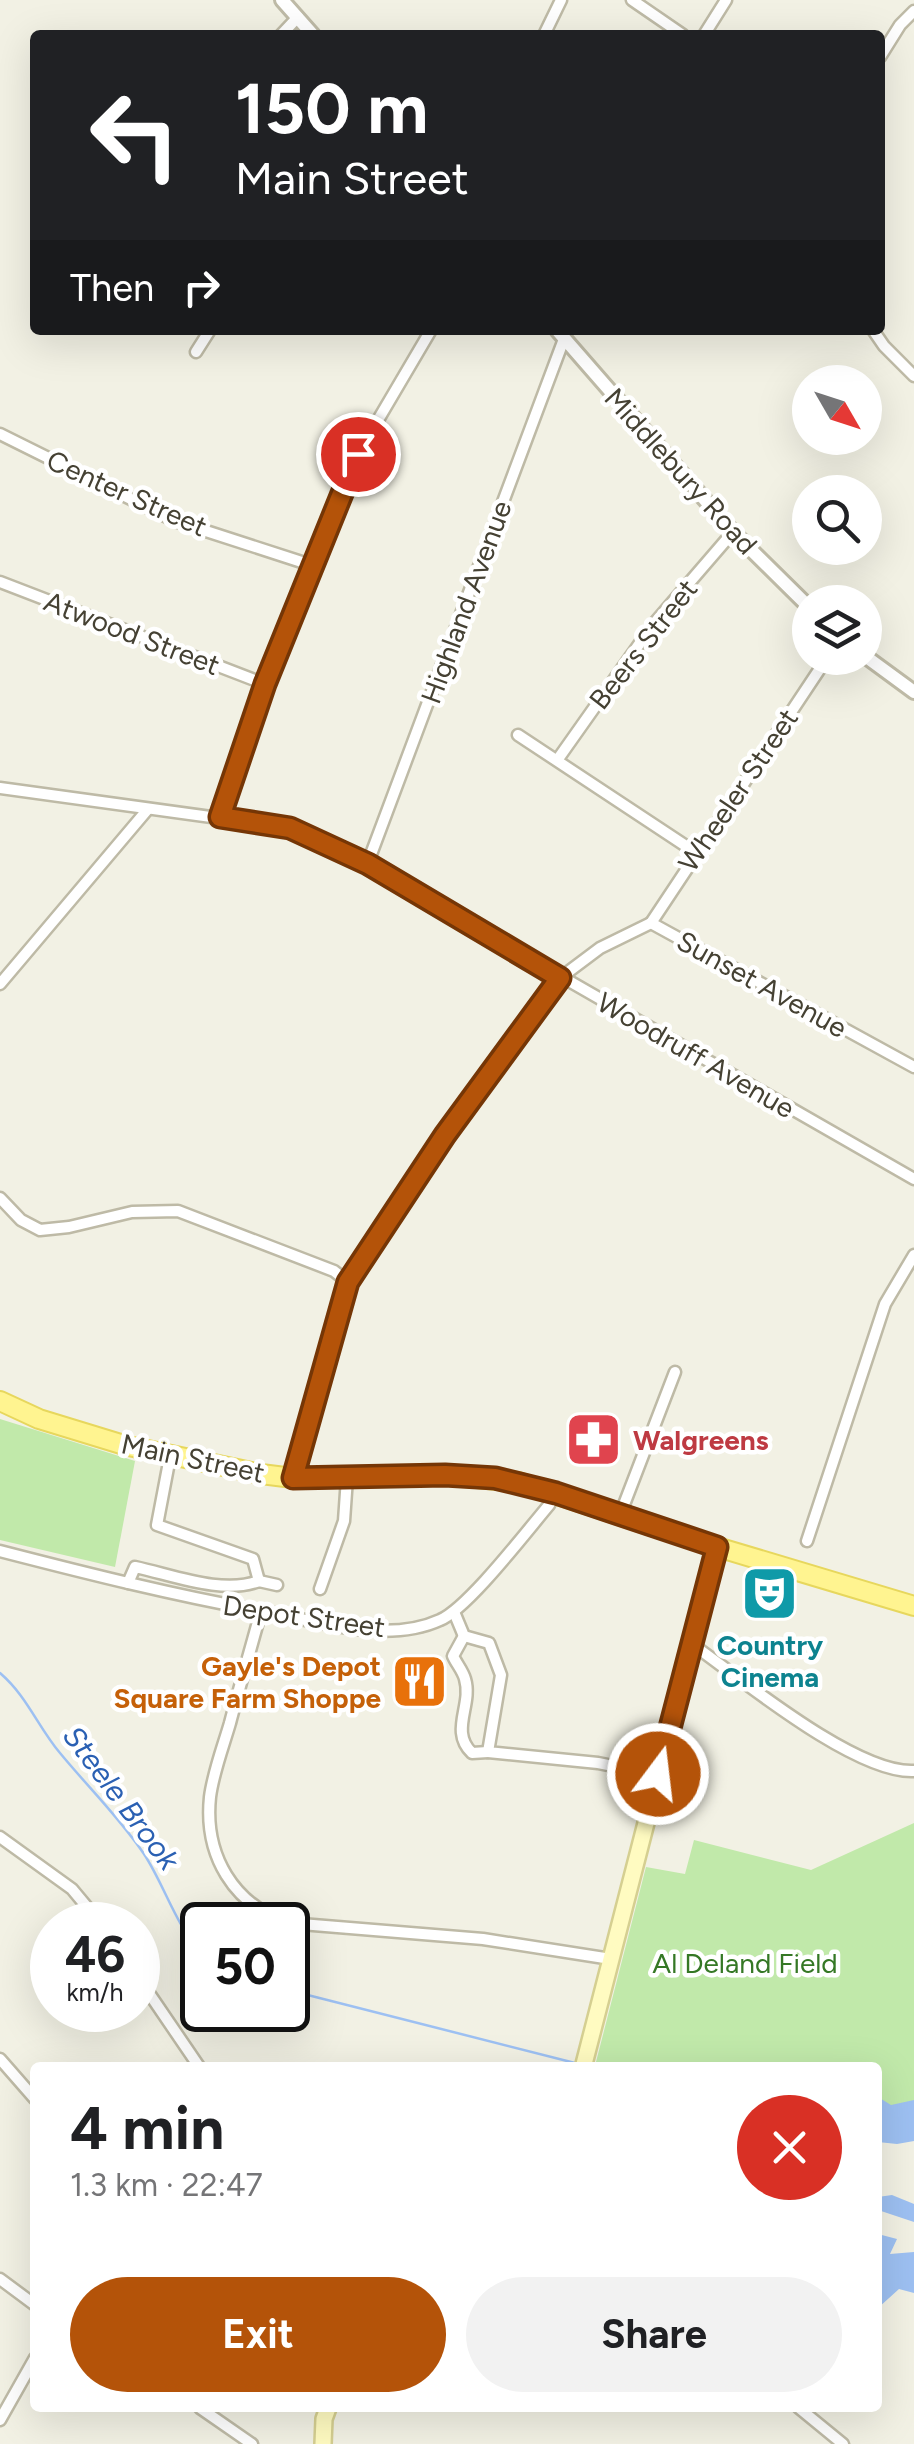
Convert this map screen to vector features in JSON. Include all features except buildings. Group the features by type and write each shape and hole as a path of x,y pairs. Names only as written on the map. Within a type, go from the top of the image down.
{"main road":[{"name":"Main Street","path":"0,1401 39,1419 170,1457 293,1478 495,1478 556,1493 717,1547 914,1606"},
{"path":"584,2062 717,1547"},
{"path":"323,2444 327,2412"}],"street":[{"path":"282,0 309,30"},
{"path":"546,30 561,0"},
{"path":"632,0 675,30"},
{"path":"707,30 726,0"},
{"path":"885,48 914,11"},
{"path":"286,30 298,18"},
{"path":"196,352 207,335"},
{"path":"220,817 265,684 358,454 428,335"},
{"name":"Highland Avenue","path":"368,864 560,335"},
{"name":"Middlebury Road","path":"561,335 733,532 792,590"},
{"path":"876,335 914,376"},
{"name":"Center Street","path":"0,434 175,520 314,566"},
{"name":"Beers Street","path":"558,759 652,626 733,532"},
{"name":"Atwood Street","path":"0,582 265,684"},
{"path":"882,668 914,692"},
{"name":"Wheeler Street","path":"650,923 815,675"},
{"path":"518,735 695,852"},
{"name":"Woodruff Avenue","path":"0,788 290,828 368,864 914,1179"},
{"path":"0,984 148,810"},
{"name":"Sunset Avenue","path":"560,978 600,948 650,923 914,1067"},
{"path":"293,1478 348,1282 445,1135 560,978"},
{"path":"0,1198 21,1220 40,1230 132,1212 178,1211 334,1271 348,1282"},
{"path":"807,1541 886,1304 914,1255"},
{"path":"620,1514 676,1372"},
{"path":"170,1457 157,1525 253,1559 260,1582"},
{"path":"320,1589 344,1521 347,1478"},
{"name":"Depot Street","path":"0,1551 261,1611 384,1630 423,1626 454,1612 556,1493"},
{"path":"128,1583 135,1567 228,1587 260,1582 277,1585"},
{"path":"261,1611 210,1794 212,1845 240,1896 269,1916 289,1922 483,1939 611,1959"},
{"path":"454,1612 464,1636"},
{"path":"464,1636 489,1643 501,1675 488,1752"},
{"path":"464,1636 452,1656 466,1681 460,1728 464,1745 472,1753 598,1763 658,1774"},
{"path":"692,1644 789,1715 866,1760 898,1772 914,1771"},
{"path":"0,1838 72,1889 83,1902"},
{"path":"160,2009 196,2062"},
{"path":"0,2059 30,2094"},
{"path":"0,2278 30,2301"},
{"path":"0,2420 30,2367"},
{"path":"206,2412 252,2444"},
{"path":"804,2412 843,2444"}],"green space":[{"path":"0,1419 135,1461 115,1567 0,1540"},
{"name":"Al Deland Field","path":"914,1823 914,2122 882,2118 882,2062 596,2062 646,1867 685,1874 694,1840 811,1870"}],"water":[{"path":"882,2099 891,2105 914,2100 914,2141 882,2142"},
{"path":"892,2195 914,2204 914,2222 882,2211 882,2196"},
{"path":"882,2235 897,2239 890,2254 914,2252 914,2293 899,2289 882,2304"}],"waterway":[{"name":"Steele Brook","path":"0,1673 60,1753 134,1840 180,1922"},
{"name":"Steele Brook","path":"310,1996 571,2062"}],"place":[{"name":"Walgreens","path":"594,1440"},
{"name":"Country Cinema","path":"770,1594"},
{"name":"Gayle's Depot Square Farm Shoppe","path":"420,1682"}],"route":[{"path":"358,454 265,684 220,817 290,828 368,864 560,978 445,1135 348,1282 293,1478 495,1478 556,1493 717,1547 658,1774"}]}
